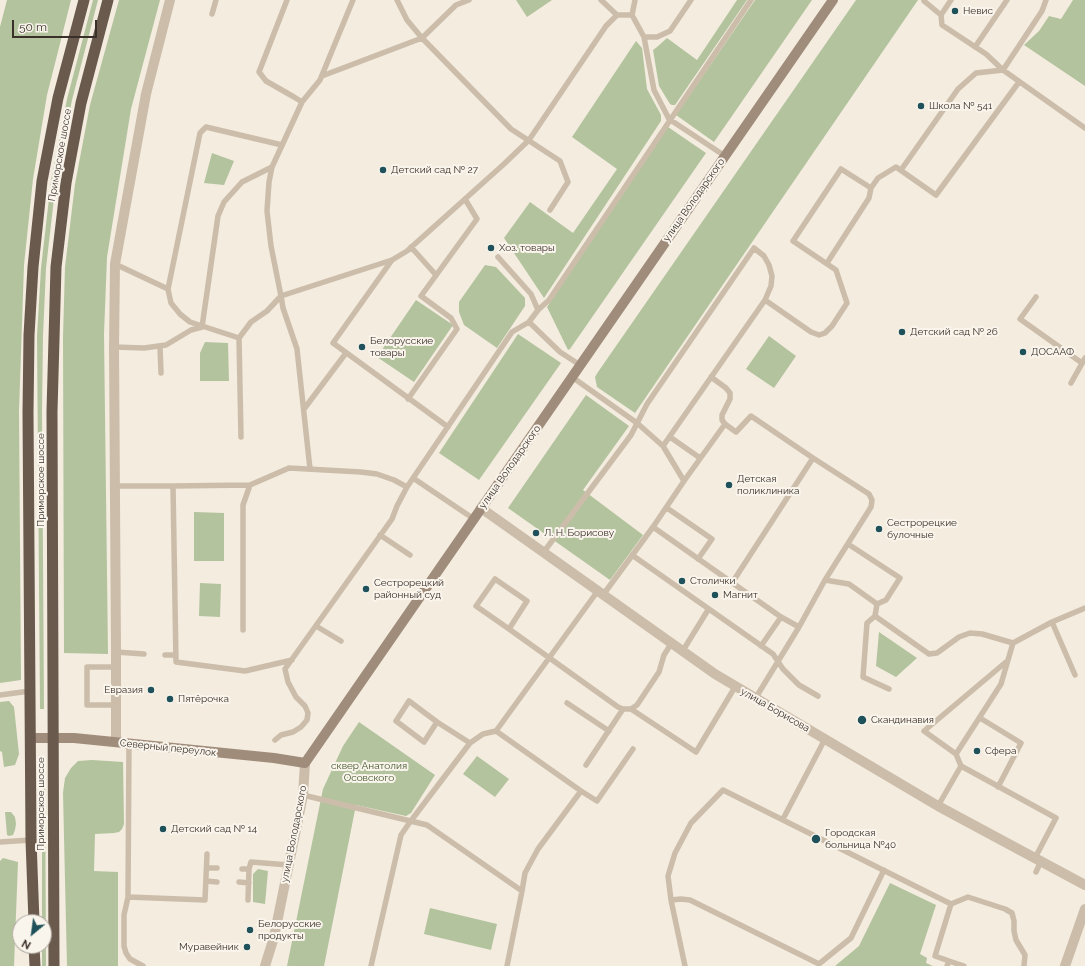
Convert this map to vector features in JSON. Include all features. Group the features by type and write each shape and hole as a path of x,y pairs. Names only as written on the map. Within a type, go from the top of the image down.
{"highway":[{"name":"Приморское шоссе","path":"34,914 30,738 29,336 33,267 42,181 58,98 84,0"},
{"name":"Приморское шоссе","path":"54,966 52,411 56,267 66,183 81,103 108,0"},
{"path":"34,954 35,966"}],"main road":[{"name":"улица Володарского","path":"306,763 833,0"},
{"name":"Северный переулок","path":"30,738 116,742 274,758 306,763"}],"street":[{"path":"116,742 115,264 146,94 170,0"},
{"name":"улица Борисова","path":"481,508 682,652 735,687 938,806 1085,885"},
{"name":"улица Володарского","path":"265,966 274,937 289,865 303,795 306,763"},
{"path":"1065,966 1085,909"}],"lane":[{"path":"212,14 216,0"},
{"path":"287,0 259,72 266,81 302,102"},
{"path":"310,469 297,349 283,308 271,246 267,211 269,182 272,167 302,102 322,76 353,0"},
{"path":"397,0 407,20 422,38 511,129 560,161 568,182 550,210"},
{"path":"322,76 422,38 455,3 469,0"},
{"path":"601,0 617,16"},
{"path":"635,0 632,16 644,37 654,90 669,119 725,156"},
{"path":"644,37 658,37 670,31 691,0"},
{"path":"275,740 281,735 293,732 301,727 307,720 308,713 305,706 296,697 288,682 285,670 392,519 407,487 512,332 529,322 538,310 549,300 669,119 751,0"},
{"path":"951,0 941,15 942,25 986,54 1003,70 1019,82 1085,128"},
{"path":"975,47 1007,0"},
{"path":"1003,70 1042,11 1046,0"},
{"path":"924,1 941,15"},
{"path":"241,437 238,338 252,322 267,311 281,296 392,260 411,247 529,140 606,26 617,16 632,16"},
{"path":"901,170 958,89 976,73 1003,70"},
{"path":"827,263 869,198 871,188 878,178 896,166 936,195 1019,82"},
{"path":"238,338 190,322 180,314 171,303 168,289 200,133 206,127 282,145"},
{"path":"202,327 218,216 224,202 242,182 272,167"},
{"path":"765,300 811,332 818,335 825,333 832,326 847,303 836,270 793,241 842,169 871,188"},
{"path":"408,398 457,329 451,318 421,296 477,219 465,199"},
{"path":"411,247 436,275"},
{"path":"543,553 630,435 647,404 754,248 764,256 769,265 772,276 771,286 765,300 663,446"},
{"path":"498,257 531,294 538,310"},
{"path":"392,260 333,343 448,428"},
{"path":"115,264 168,289"},
{"path":"1036,297 1020,320 1084,360 1071,383"},
{"path":"529,322 560,352 580,365"},
{"path":"114,347 144,348 166,345 192,330 202,327"},
{"path":"160,346 161,373"},
{"path":"304,409 346,353"},
{"path":"572,377 636,423 663,446 684,481"},
{"path":"711,377 726,388 730,393 730,399 722,415 722,420 736,432 751,416 869,494 872,500 871,507 825,580 799,627 755,699"},
{"path":"371,966 402,835 410,822 470,743 483,734 496,731 549,658 653,527 700,458 726,424"},
{"path":"670,436 700,458"},
{"path":"732,583 813,458"},
{"path":"116,486 250,485 289,468 377,474 394,480 407,487"},
{"path":"413,478 474,519"},
{"path":"243,630 243,505 250,485"},
{"path":"173,486 176,662 245,671 292,660"},
{"path":"667,508 712,539 698,560"},
{"path":"653,527 781,617 799,627"},
{"path":"380,535 410,555"},
{"path":"848,544 900,578 886,600 877,604"},
{"path":"632,555 708,610 773,654 799,685 818,696"},
{"path":"509,629 527,601 495,579 476,606 618,707 623,709 631,709 696,752 735,687"},
{"path":"825,580 849,584 877,604"},
{"path":"877,604 875,616 868,623 863,677 889,689"},
{"path":"956,754 1001,684 1006,662 1013,643 1052,622 1085,608"},
{"path":"682,652 708,610"},
{"path":"875,616 929,654 937,653 959,637 970,633 982,634 1013,643"},
{"path":"761,646 781,617"},
{"path":"1052,622 1075,675"},
{"path":"316,626 340,642"},
{"path":"631,709 637,705 659,672 664,655 671,644"},
{"path":"116,652 144,654"},
{"path":"165,655 176,655"},
{"path":"1006,662 924,731 956,754 961,766 1056,818 1038,860 1036,872"},
{"path":"116,667 87,667 87,705 116,705"},
{"path":"0,695 30,691"},
{"path":"437,722 424,742 396,721 409,701 437,722 470,743"},
{"path":"567,703 608,731"},
{"path":"586,765 623,709"},
{"path":"980,718 1021,743 998,786"},
{"path":"496,731 597,801 633,749"},
{"path":"783,819 825,739"},
{"path":"129,744 128,897 124,915 124,946 130,959 143,966"},
{"path":"938,806 961,766"},
{"path":"685,966 671,900 668,876 675,853 691,823 723,790 951,904"},
{"path":"507,966 525,872 538,850 581,791"},
{"path":"303,795 427,825 522,891"},
{"path":"0,842 31,840"},
{"path":"128,897 205,900 207,854"},
{"path":"248,900 249,869 251,862 289,865"},
{"path":"207,868 217,868"},
{"path":"242,869 249,869"},
{"path":"671,900 681,898 690,900 821,965 850,938 884,870"},
{"path":"206,881 217,882"},
{"path":"239,882 249,883"},
{"path":"964,966 948,963 935,956 951,904 968,896 1005,909 1012,913 1016,940 1025,955 1024,966"}],"green space":[{"path":"7,0 71,0 47,95 33,179 24,265 19,411 21,680 0,683 0,27"},
{"path":"93,0 98,0 72,100 56,181 46,268 42,411 44,709 40,709 37,336 41,268 51,181 67,99"},
{"path":"119,0 160,0 131,109 107,257 104,334 108,654 64,653 63,337 65,267 75,184 90,105"},
{"path":"516,0 552,0 527,17"},
{"path":"737,0 747,0 675,105 670,104 659,86 653,50 667,38 697,60"},
{"path":"755,0 812,0 714,142 676,115"},
{"path":"856,0 918,0 635,413 597,387 595,377"},
{"path":"1073,0 1085,0 1085,86 1024,45 1039,31 1049,16 1061,19"},
{"path":"636,41 642,48 647,89 661,115 661,121 544,298 504,238 530,202 573,233 617,169 572,137"},
{"path":"668,127 706,153 568,350 547,307"},
{"path":"212,153 234,161 224,185 204,183"},
{"path":"485,265 496,267 525,298 525,306 497,348 464,325 459,312 459,302"},
{"path":"416,300 453,325 414,382 377,357"},
{"path":"518,334 561,363 479,480 439,453"},
{"path":"769,336 796,356 774,388 746,369"},
{"path":"205,342 228,343 229,381 200,381 200,353"},
{"path":"586,395 629,426 583,490 643,535 610,580 508,508"},
{"path":"194,512 224,513 224,561 194,561"},
{"path":"200,583 221,584 220,617 199,616"},
{"path":"879,632 917,658 896,677 876,666"},
{"path":"9,701 14,707 19,754 15,765 4,767 2,752 0,751 0,702"},
{"name":"сквер Анатолия Осовского","path":"359,722 435,775 411,813 406,816 356,805 324,966 287,966 323,789 343,746"},
{"path":"477,756 509,779 495,797 463,774"},
{"path":"92,760 123,762 124,824 119,832 95,834 94,871 118,872 118,966 67,966 63,793 65,778 71,768 78,761"},
{"path":"42,765 45,766 46,914 42,914"},
{"path":"5,812 11,812 15,817 16,824 13,835 7,835"},
{"path":"3,858 18,862 16,914 12,914 12,954 14,954 14,966 0,966 0,861"},
{"path":"258,869 268,871 265,904 253,902 253,874"},
{"path":"890,883 936,905 920,954 927,958 926,963 933,966 835,966 859,946"},
{"path":"430,908 497,924 491,950 424,934"},
{"path":"42,954 46,954 46,966 42,966"}],"place":[{"name":"Невис","path":"955,11"},
{"name":"Школа № 541","path":"921,106"},
{"name":"Детский сад № 27","path":"383,170"},
{"name":"Хоз. товары","path":"491,248"},
{"name":"Детский сад № 26","path":"902,332"},
{"name":"Белорусские товары","path":"362,347"},
{"name":"ДОСААФ","path":"1023,352"},
{"name":"Детская поликлиника","path":"729,485"},
{"name":"Сестрорецкие булочные","path":"879,529"},
{"name":"Л. Н. Борисову","path":"536,533"},
{"name":"Столички","path":"682,581"},
{"name":"Сестрорецкий районный суд","path":"366,589"},
{"name":"Магнит","path":"715,595"},
{"name":"Евразия","path":"151,690"},
{"name":"Пятёрочка","path":"170,699"},
{"name":"Скандинавия","path":"862,720"},
{"name":"Сфера","path":"977,751"},
{"name":"Детский сад № 14","path":"163,829"},
{"name":"Городская больница №40","path":"816,839"},
{"name":"Белорусские продукты","path":"250,930"},
{"name":"Муравейник","path":"247,947"}]}
